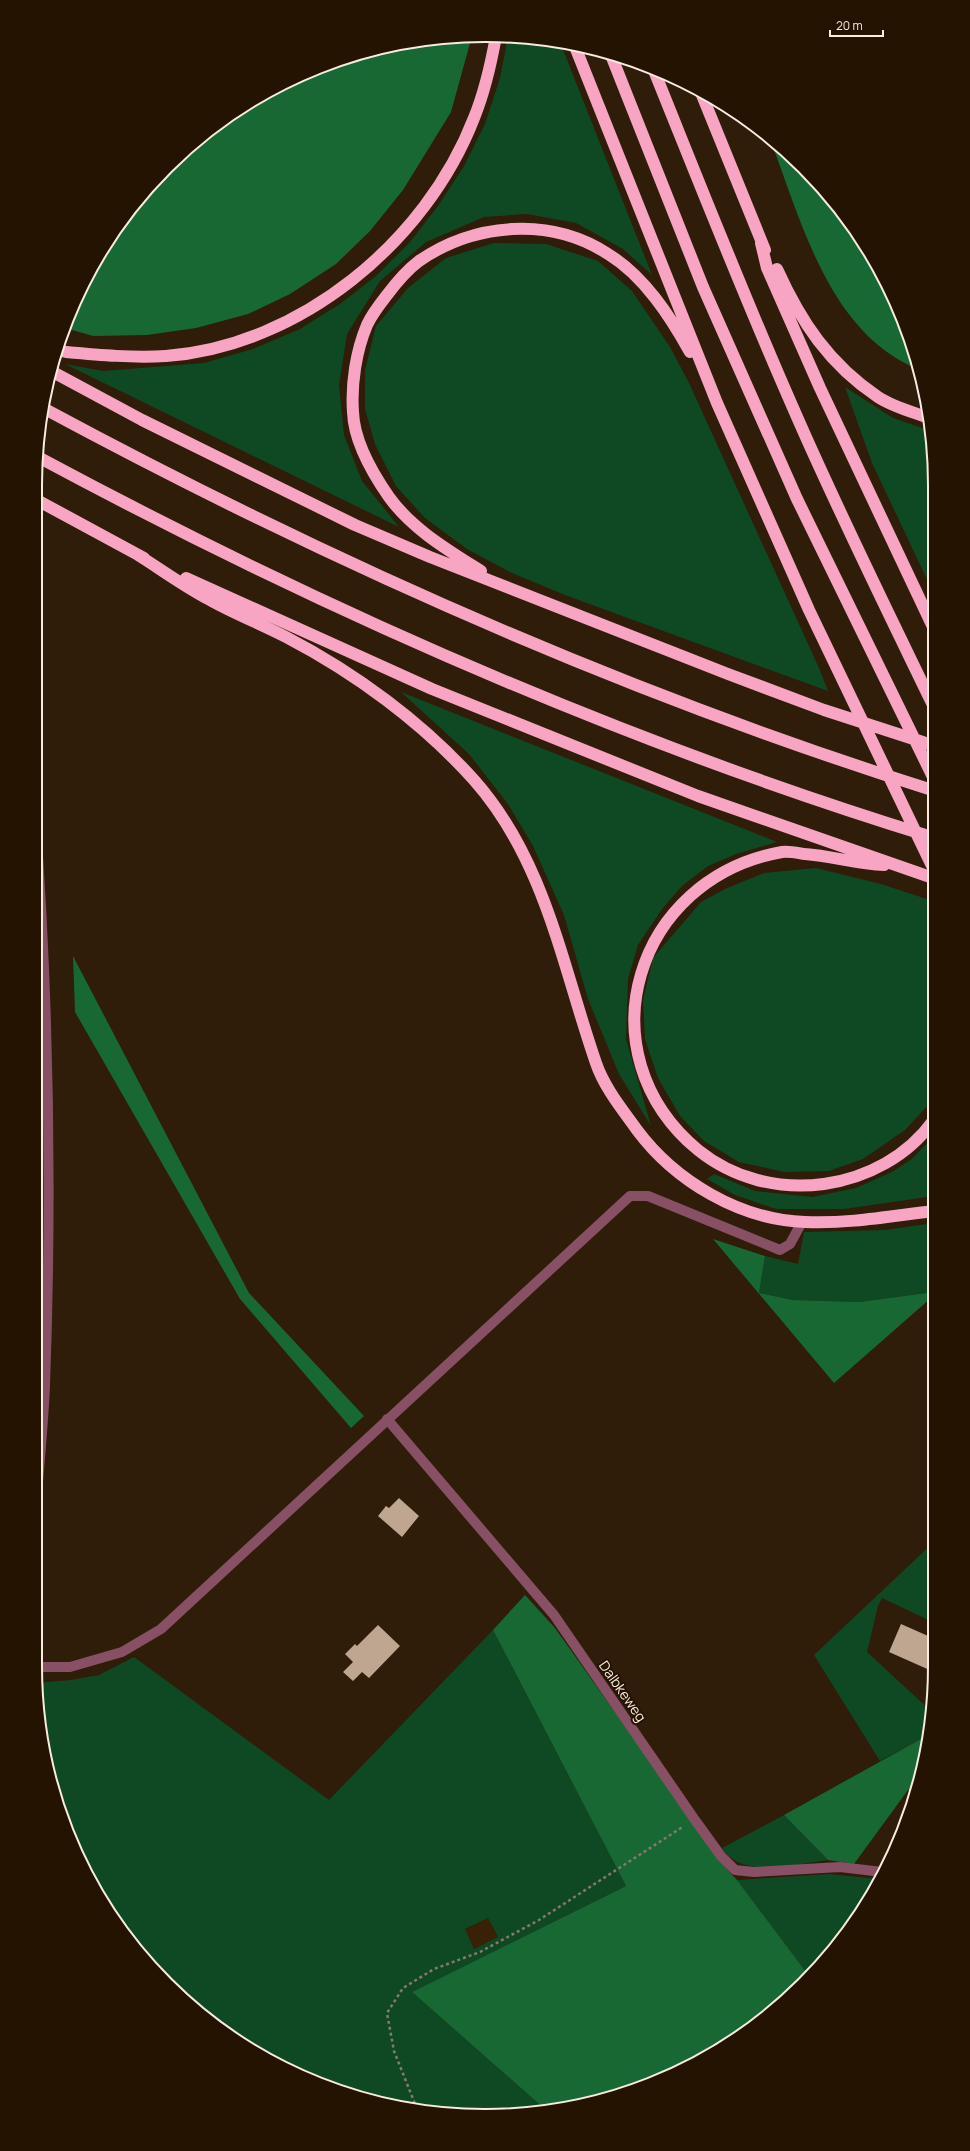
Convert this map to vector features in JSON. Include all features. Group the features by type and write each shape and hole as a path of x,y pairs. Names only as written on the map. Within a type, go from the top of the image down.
{"highway":[{"path":"63,351 117,356 166,356 231,343 267,331 329,298 350,283 394,240 438,187 474,119 490,69 495,42"},
{"path":"577,52 717,403 809,610 901,798 928,857"},
{"path":"614,62 703,287 797,499 928,767"},
{"path":"657,77 739,281 794,410 861,558 928,695"},
{"path":"704,100 761,243 767,268 820,388 928,617"},
{"path":"500,584 416,527 390,498 375,475 363,449 352,414 353,387 358,353 368,324 398,281 418,262 464,238 495,230 524,228 551,231 581,240 609,254 632,273 660,303 684,342 717,403"},
{"path":"761,243 775,267 793,304 810,331 832,357 879,398 922,415"},
{"path":"56,374 142,420 355,525 430,557 824,710 928,744"},
{"path":"49,411 199,490 326,551 457,610 588,665 851,764 928,789"},
{"path":"43,460 146,515 237,560 453,658 646,736 812,797 928,836"},
{"path":"42,503 138,556 209,600 286,637 331,663 394,707 450,756 475,781 499,813 520,846 554,928 597,1066 620,1107 649,1146 684,1178 726,1202 766,1216 802,1222 845,1222 928,1211"},
{"path":"138,556 432,689 698,796 928,877"},
{"path":"901,798 928,846"},
{"path":"897,866 862,864 834,856 784,852 753,860 726,871 697,889 674,912 648,951 637,987 634,1019 636,1048 645,1081 663,1113 680,1133 712,1162 747,1178 780,1185 809,1186 838,1182 870,1172 901,1154 924,1134 928,1128"}],"street":[{"path":"42,908 49,1159 45,1387 42,1427"},
{"path":"42,1667 70,1667 122,1652 161,1629 630,1196 648,1196 780,1250 790,1244 802,1222"},
{"name":"Dalbkeweg","path":"387,1419 554,1615 695,1820 721,1856 735,1870 754,1872 840,1867 877,1871"}],"path":[{"path":"415,2103 394,2051 387,2013 403,1988 434,1969 480,1952 539,1920 695,1820"}],"shaded area":[{"path":"488,1918 498,1937 474,1949 464,1930"}],"green space":[{"path":"470,43 451,112 403,190 370,231 336,264 290,294 248,314 196,328 147,335 93,336 71,330 76,315 101,263 134,215 152,193 193,152 215,134 264,101 315,76 370,57 427,46"},
{"path":"507,43 563,50 652,275 623,249 576,223 527,214 484,217 426,242 380,281 347,334 339,385 344,435 362,481 399,527 65,364 103,371 204,363 253,349 300,329 340,304 376,276 410,242 438,206 464,166 485,124 500,78"},
{"path":"774,149 818,193 836,215 869,264 894,315 912,366 885,351 860,328 839,300 822,270 794,204"},
{"path":"494,243 546,244 598,261 632,291 670,347 689,383 819,668 828,691 565,595 512,573 467,549 425,518 396,486 375,444 365,409 365,370 376,326 408,288 446,258"},
{"path":"845,387 893,418 924,429 928,485 928,582 872,463"},
{"path":"401,692 777,842 736,854 708,866 682,886 662,909 638,945 628,979 626,1039 651,1126 619,1074 588,999 564,915 533,846 508,804 469,754"},
{"path":"816,868 881,884 928,899 928,1105 905,1130 863,1159 829,1171 784,1172 739,1162 704,1141 680,1116 658,1078 645,1039 643,1000 653,958 701,902 725,889 764,873"},
{"path":"73,956 249,1293 364,1416 351,1428 240,1299 75,1012"},
{"path":"928,1142 928,1197 844,1209 776,1209 735,1195 707,1179 714,1174 755,1191 812,1197 856,1188 892,1172 912,1159"},
{"path":"928,1224 928,1293 859,1302 793,1300 759,1293 765,1256 798,1264 804,1232 885,1230"},
{"path":"713,1239 765,1256 759,1293 793,1300 859,1302 928,1293 928,1301 834,1383"},
{"path":"928,1548 928,1620 882,1598 878,1606 867,1652 926,1706 921,1739 880,1761 814,1655"},
{"path":"525,1595 555,1628 726,1868 737,1880 805,1971 777,1999 755,2017 706,2050 681,2063 655,2075 600,2094 540,2105 412,1992 626,1886 493,1630"},
{"path":"493,1630 626,1886 412,1992 540,2105 485,2109 427,2105 370,2094 315,2075 263,2050 215,2017 193,1999 152,1958 134,1936 101,1888 76,1836 57,1781 46,1724 43,1695 43,1683 71,1680 99,1675 134,1657 329,1800","holes":["488,1918 498,1937 474,1949 465,1929"]},
{"path":"921,1739 910,1790 908,1790 854,1864 828,1860 784,1815"},
{"path":"784,1815 828,1860 770,1868 756,1867 742,1864 731,1858 722,1848"},
{"path":"829,1874 874,1878 869,1888 836,1936 805,1971 737,1880"}],"building":[{"path":"399,1498 419,1516 402,1537 378,1516 386,1506 389,1508"},
{"path":"901,1624 928,1636 928,1669 889,1652"},
{"path":"378,1625 400,1646 369,1678 362,1672 353,1681 343,1672 353,1662 345,1654 355,1644 357,1646"}]}
